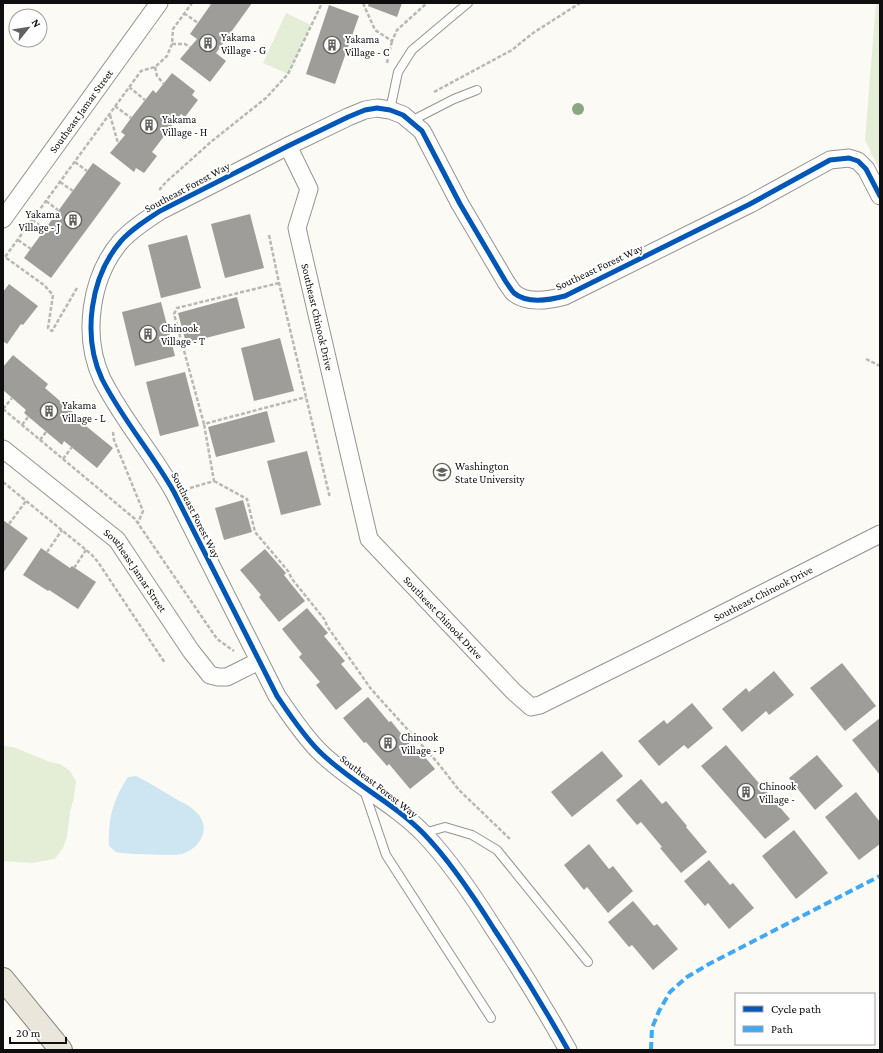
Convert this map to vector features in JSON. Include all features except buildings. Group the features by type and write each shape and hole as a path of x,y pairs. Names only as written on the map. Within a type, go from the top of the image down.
{"main road":[{"path":"3,978 61,1050"}],"street":[{"name":"Southeast Jamar Street","path":"3,219 159,3"},
{"name":"Southeast Forest Way","path":"568,1050 523,974 479,906 460,878 424,834 394,808 362,786 319,751 298,726 277,696 174,492 162,471 113,399 102,377 94,352 91,319 94,295 102,272 121,241 141,224 160,211 288,146 365,110 378,108 390,110 403,115 422,131 460,204 506,282 515,293 524,299 547,300 565,296 750,204 830,160 848,158 858,161 866,169 880,196"},
{"name":"Southeast Chinook Drive","path":"288,146 309,190 297,228 369,538 513,691 531,707 540,705 651,650 880,534"},
{"name":"Southeast Jamar Street","path":"3,449 117,540 191,651 210,675 227,677 259,661"}],"lane":[{"path":"390,110 398,72 412,50 468,3"},
{"path":"411,121 454,99 477,90"},
{"path":"362,786 386,855 492,1018"},
{"path":"424,834 445,828 472,835 496,850 588,962"}],"path":[{"path":"165,194 160,189 166,182 212,141 266,98 288,74 322,3"},
{"path":"362,3 375,30 392,41"},
{"path":"386,66 392,41 397,30 427,3"},
{"path":"432,93 512,50 533,33 580,3"},
{"path":"184,13 198,23"},
{"path":"172,44 185,44 190,47"},
{"path":"155,67 157,76 164,84"},
{"path":"129,87 145,100"},
{"path":"115,106 131,118"},
{"path":"110,114 118,143"},
{"path":"74,162 87,171"},
{"path":"60,182 73,191"},
{"path":"46,201 58,210"},
{"path":"32,220 45,229"},
{"path":"269,235 330,498"},
{"path":"18,240 31,249"},
{"path":"214,481 204,424 174,314 177,308 279,283"},
{"path":"866,359 880,366"},
{"path":"204,424 306,397"},
{"path":"3,409 12,398"},
{"path":"22,425 28,417"},
{"path":"40,440 46,432"},
{"path":"63,459 72,447"},
{"path":"174,492 214,481 247,499 255,532 288,571 292,579 325,620 327,626 369,686 437,762 459,790 511,840"},
{"path":"3,482 86,550 98,562 165,664"},
{"path":"9,524 26,501"},
{"path":"47,552 62,530"},
{"path":"74,568 86,550"}],"green space":[{"path":"876,3 880,3 880,171 865,140"},
{"path":"286,13 311,25 288,74 263,63"},
{"path":"3,746 13,747 50,762 60,764 70,771 76,781 67,837 63,848 55,859 32,863 3,861"}],"water":[{"path":"136,776 192,808 201,818 204,830 202,836 199,842 189,851 178,855 120,853 116,852 109,846 109,827 115,802 128,777"}],"marked path":[{"path":"651,1050 652,1028 659,1011 670,992 687,977 709,964 880,876"}],"cycle path":[{"path":"568,1050 541,1004 470,892 434,845 399,812 345,773 319,751 302,732 277,696 174,492 110,394 102,379 92,344 91,326 92,307 102,272 110,256 121,241 144,221 160,211 348,117 365,110 377,108 390,110 403,115 422,131 460,204 506,282 514,293 525,299 546,300 565,296 750,204 830,160 849,158 858,161 866,169 880,196"}],"place":[{"name":"Yakama Village - G","path":"208,43"},
{"name":"Yakama Village - C","path":"332,45"},
{"name":"Yakama Village - H","path":"149,125"},
{"name":"Yakama Village - J","path":"73,220"},
{"name":"Chinook Village - T","path":"148,334"},
{"name":"Yakama Village - L","path":"49,411"},
{"name":"Washington State University","path":"442,472"},
{"name":"Chinook Village - P","path":"388,743"},
{"name":"Chinook Village -","path":"746,792"}]}
